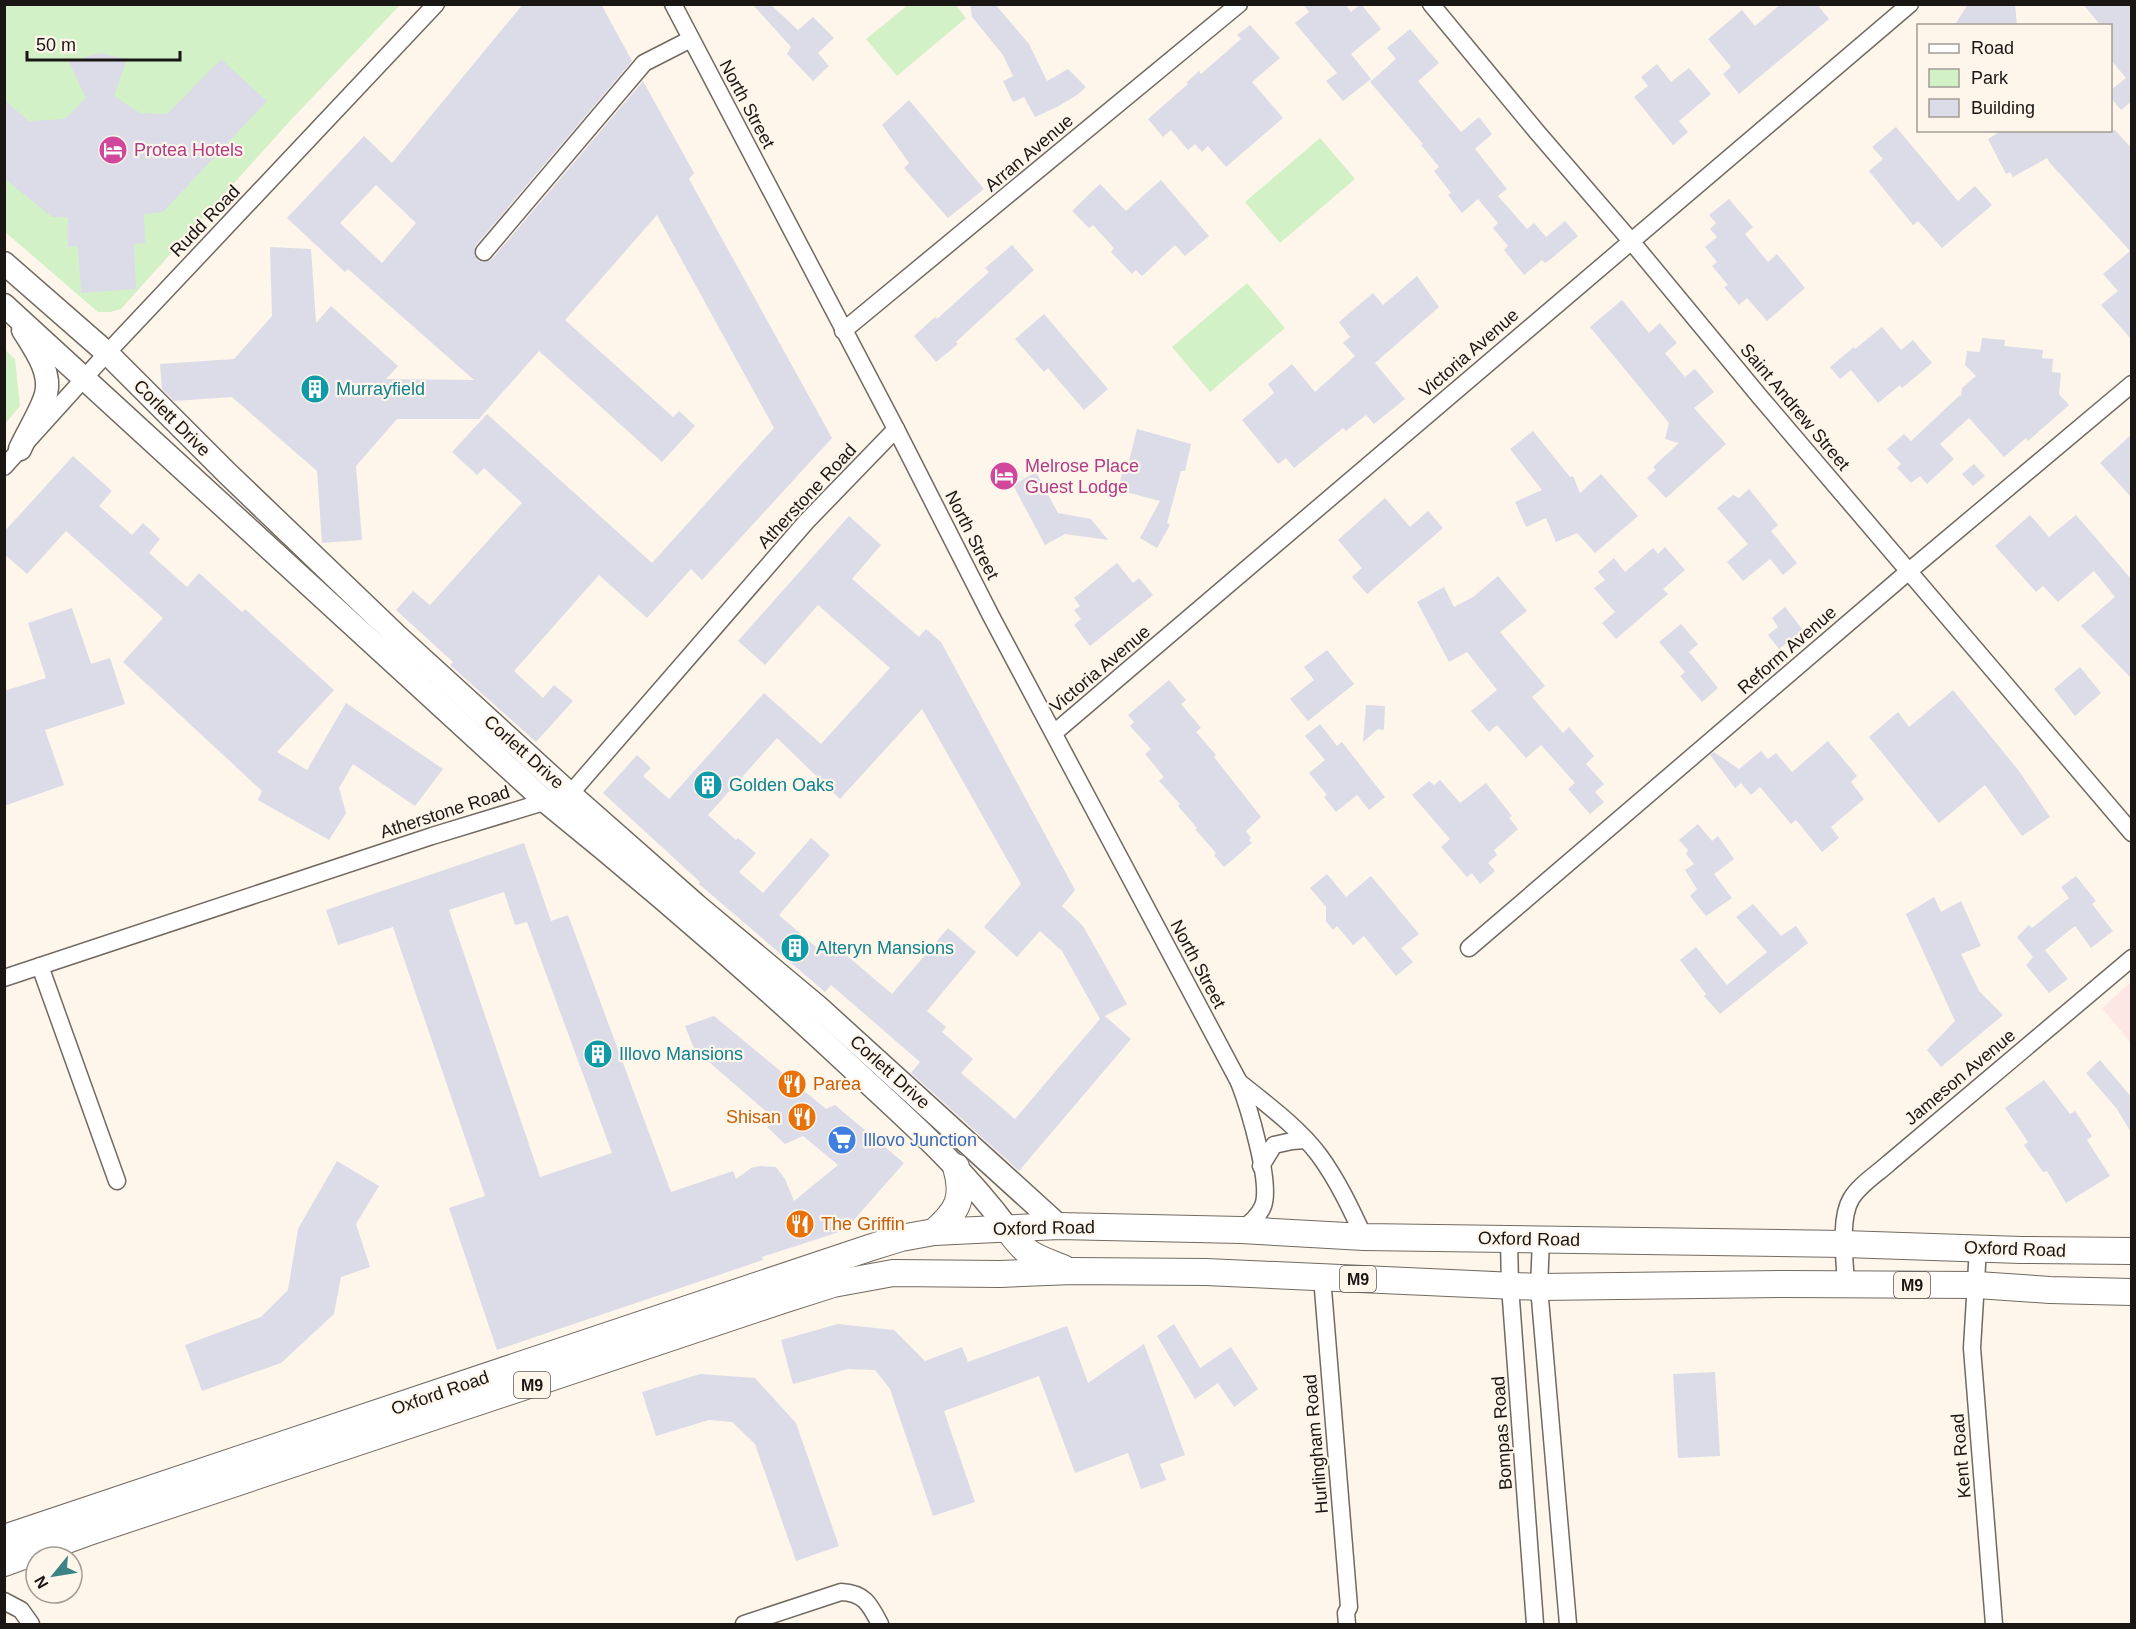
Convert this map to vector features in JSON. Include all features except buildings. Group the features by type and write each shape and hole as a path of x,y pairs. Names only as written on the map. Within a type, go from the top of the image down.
{"main road":[{"name":"Corlett Drive","path":"4,263 107,353 227,473 399,638 570,794 818,1007 1059,1226"},
{"name":"Corlett Drive","path":"4,305 545,801 615,857 782,1003 957,1167 994,1209 1008,1229"},
{"path":"4,305 24,331 38,355 45,370 47,383 46,394 20,449"},
{"path":"934,1232 953,1213 960,1201 962,1193 957,1167"},
{"name":"Oxford Road","path":"4,1538 868,1248 901,1238 934,1232 1059,1226 1241,1230 1364,1237 2132,1251"},
{"path":"1008,1229 1022,1248 1034,1257 1071,1271"},
{"path":"1786,1284 1789,1244"},
{"path":"1921,1247 1923,1285"},
{"name":"Oxford Road","path":"4,1563 107,1526 833,1284 893,1273 1206,1272 1539,1287 1786,1284 1977,1285 2132,1292"}],"street":[{"name":"Rudd Road","path":"4,467 107,353 436,4"},
{"name":"North Street","path":"673,4 896,429 991,616 1239,1082 1258,1142 1265,1192 1264,1204 1258,1215 1241,1230"},
{"name":"Arran Avenue","path":"843,331 1239,4"},
{"name":"Saint Andrew Street","path":"1431,4 1760,397 2132,833"},
{"name":"Victoria Avenue","path":"1054,733 1910,4"},
{"path":"484,252 644,63 691,39"},
{"name":"Reform Avenue","path":"1469,948 1909,571 2132,384"},
{"name":"Atherstone Road","path":"4,978 432,836 570,794 806,522 896,429"},
{"name":"Jameson Avenue","path":"1846,1284 1844,1244 1848,1205 1861,1188 2132,958"},
{"path":"40,966 117,1182"},
{"name":"North Street","path":"1239,1082 1306,1140 1334,1177 1364,1237"},
{"path":"1261,1166 1274,1145 1306,1140"},
{"name":"Bompas Road","path":"1509,1239 1510,1286 1535,1624"},
{"path":"1541,1240 1539,1287 1568,1624"},
{"name":"Kent Road","path":"1978,1248 1972,1348 1994,1624"},
{"name":"Hurlingham Road","path":"1322,1277 1349,1607 1346,1613 1347,1624"},
{"path":"744,1624 841,1592 854,1592 864,1598 880,1624"},
{"path":"4,1601 21,1610 31,1624"},
{"name":"Hurlingham Road","path":"1349,1607 1354,1612 1357,1624"}],"shaded area":[{"path":"2131,982 2131,1043 2102,1008"}],"green space":[{"path":"5,5 400,5 289,122 121,309 98,312 5,232"},
{"path":"908,5 956,5 966,18 897,76 866,39"},
{"path":"1320,138 1355,179 1280,243 1245,202"},
{"path":"1247,283 1285,328 1210,392 1172,347"},
{"path":"5,350 15,359 20,406 5,424"}],"place":[{"name":"Protea Hotels","path":"113,150"},
{"name":"Murrayfield","path":"315,389"},
{"name":"Melrose Place Guest Lodge","path":"1004,476"},
{"name":"Golden Oaks","path":"708,785"},
{"name":"Alteryn Mansions","path":"795,948"},
{"name":"Illovo Mansions","path":"598,1054"},
{"name":"Parea","path":"792,1084"},
{"name":"Shisan","path":"802,1117"},
{"name":"Illovo Junction","path":"842,1140"},
{"name":"The Griffin","path":"800,1224"}]}
